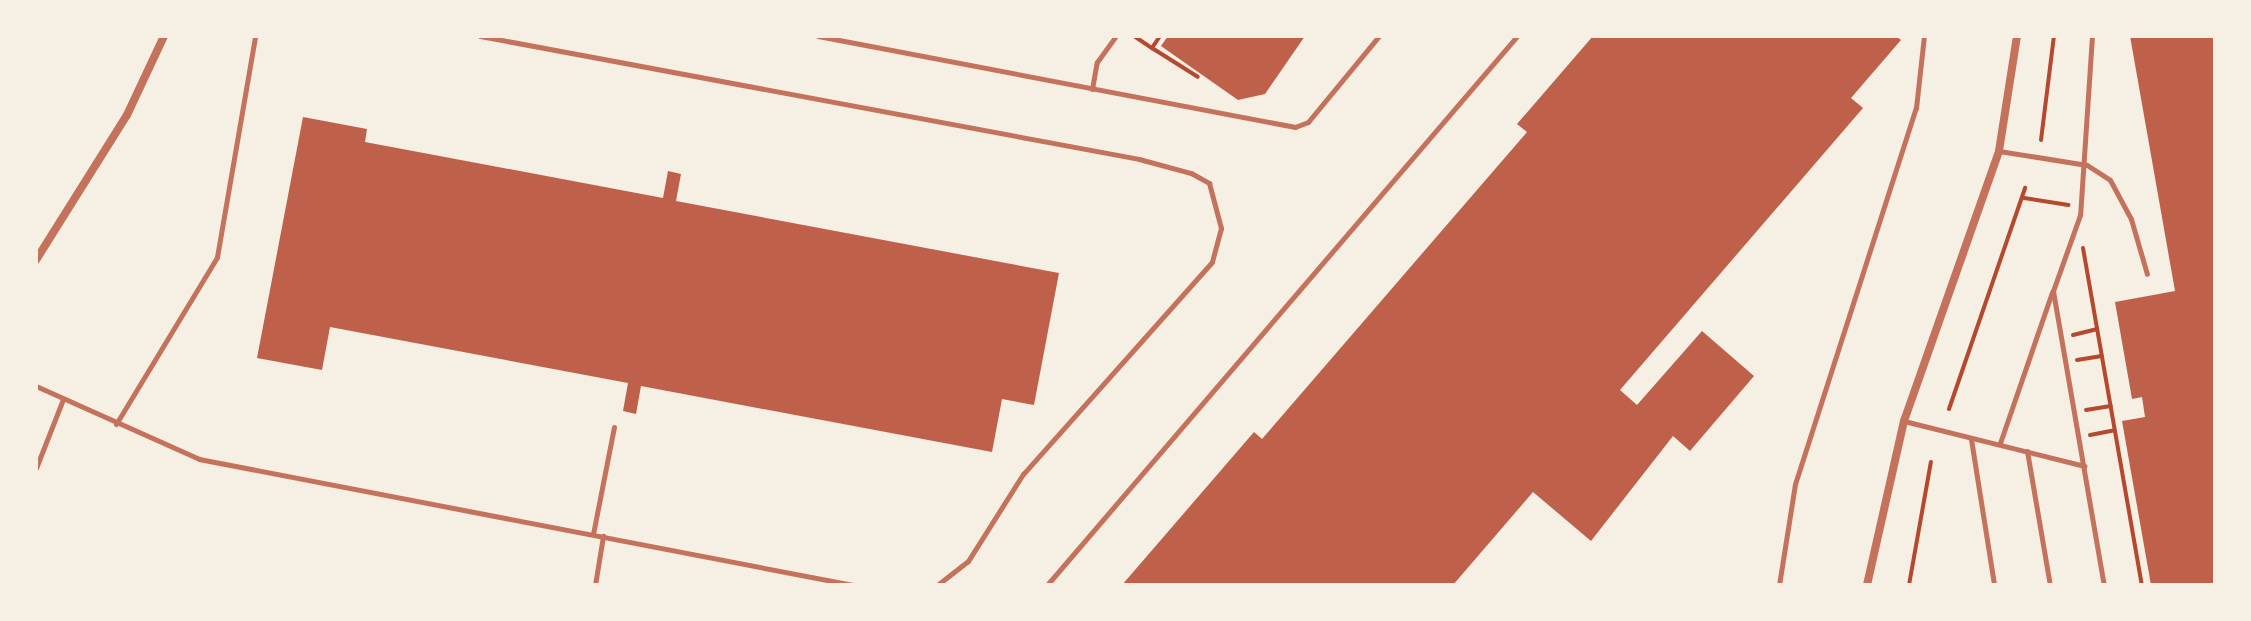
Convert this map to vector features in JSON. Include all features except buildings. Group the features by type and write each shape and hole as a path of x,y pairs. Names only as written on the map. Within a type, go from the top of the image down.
{"street":[{"path":"36,260 127,115 164,36"},
{"path":"1867,585 1904,421 1999,151 2017,36"}],"lane":[{"path":"116,424 217,257 255,36"},
{"path":"480,36 1139,159 1209,183 1221,228 1212,262 1023,474 968,561 937,585"},
{"path":"818,36 1295,127 1308,122 1379,36"},
{"path":"1092,89 1097,62 1116,36"},
{"path":"1047,585 1517,36"},
{"path":"1779,585 1795,484 1916,108 1924,36"},
{"path":"2000,443 2080,215 2087,165 2092,36"},
{"path":"1999,151 2087,165 2110,180 2123,198 2147,274"},
{"path":"2053,291 2104,585"},
{"path":"36,386 199,459 853,585"},
{"path":"36,468 63,399"},
{"path":"1904,421 2084,466"},
{"path":"593,534 614,427"},
{"path":"1971,439 1994,585"},
{"path":"2027,451 2050,585"},
{"path":"595,585 603,536"}],"path":[{"path":"1134,36 1198,77"},
{"path":"1152,48 1160,36"},
{"path":"2041,140 2054,36"},
{"path":"1949,409 2025,188"},
{"path":"2024,198 2070,206"},
{"path":"2083,246 2142,585"},
{"path":"2061,339 2097,329"},
{"path":"2065,362 2102,356"},
{"path":"2074,411 2111,406"},
{"path":"2079,438 2115,430"},
{"path":"1909,585 1931,462"}]}
